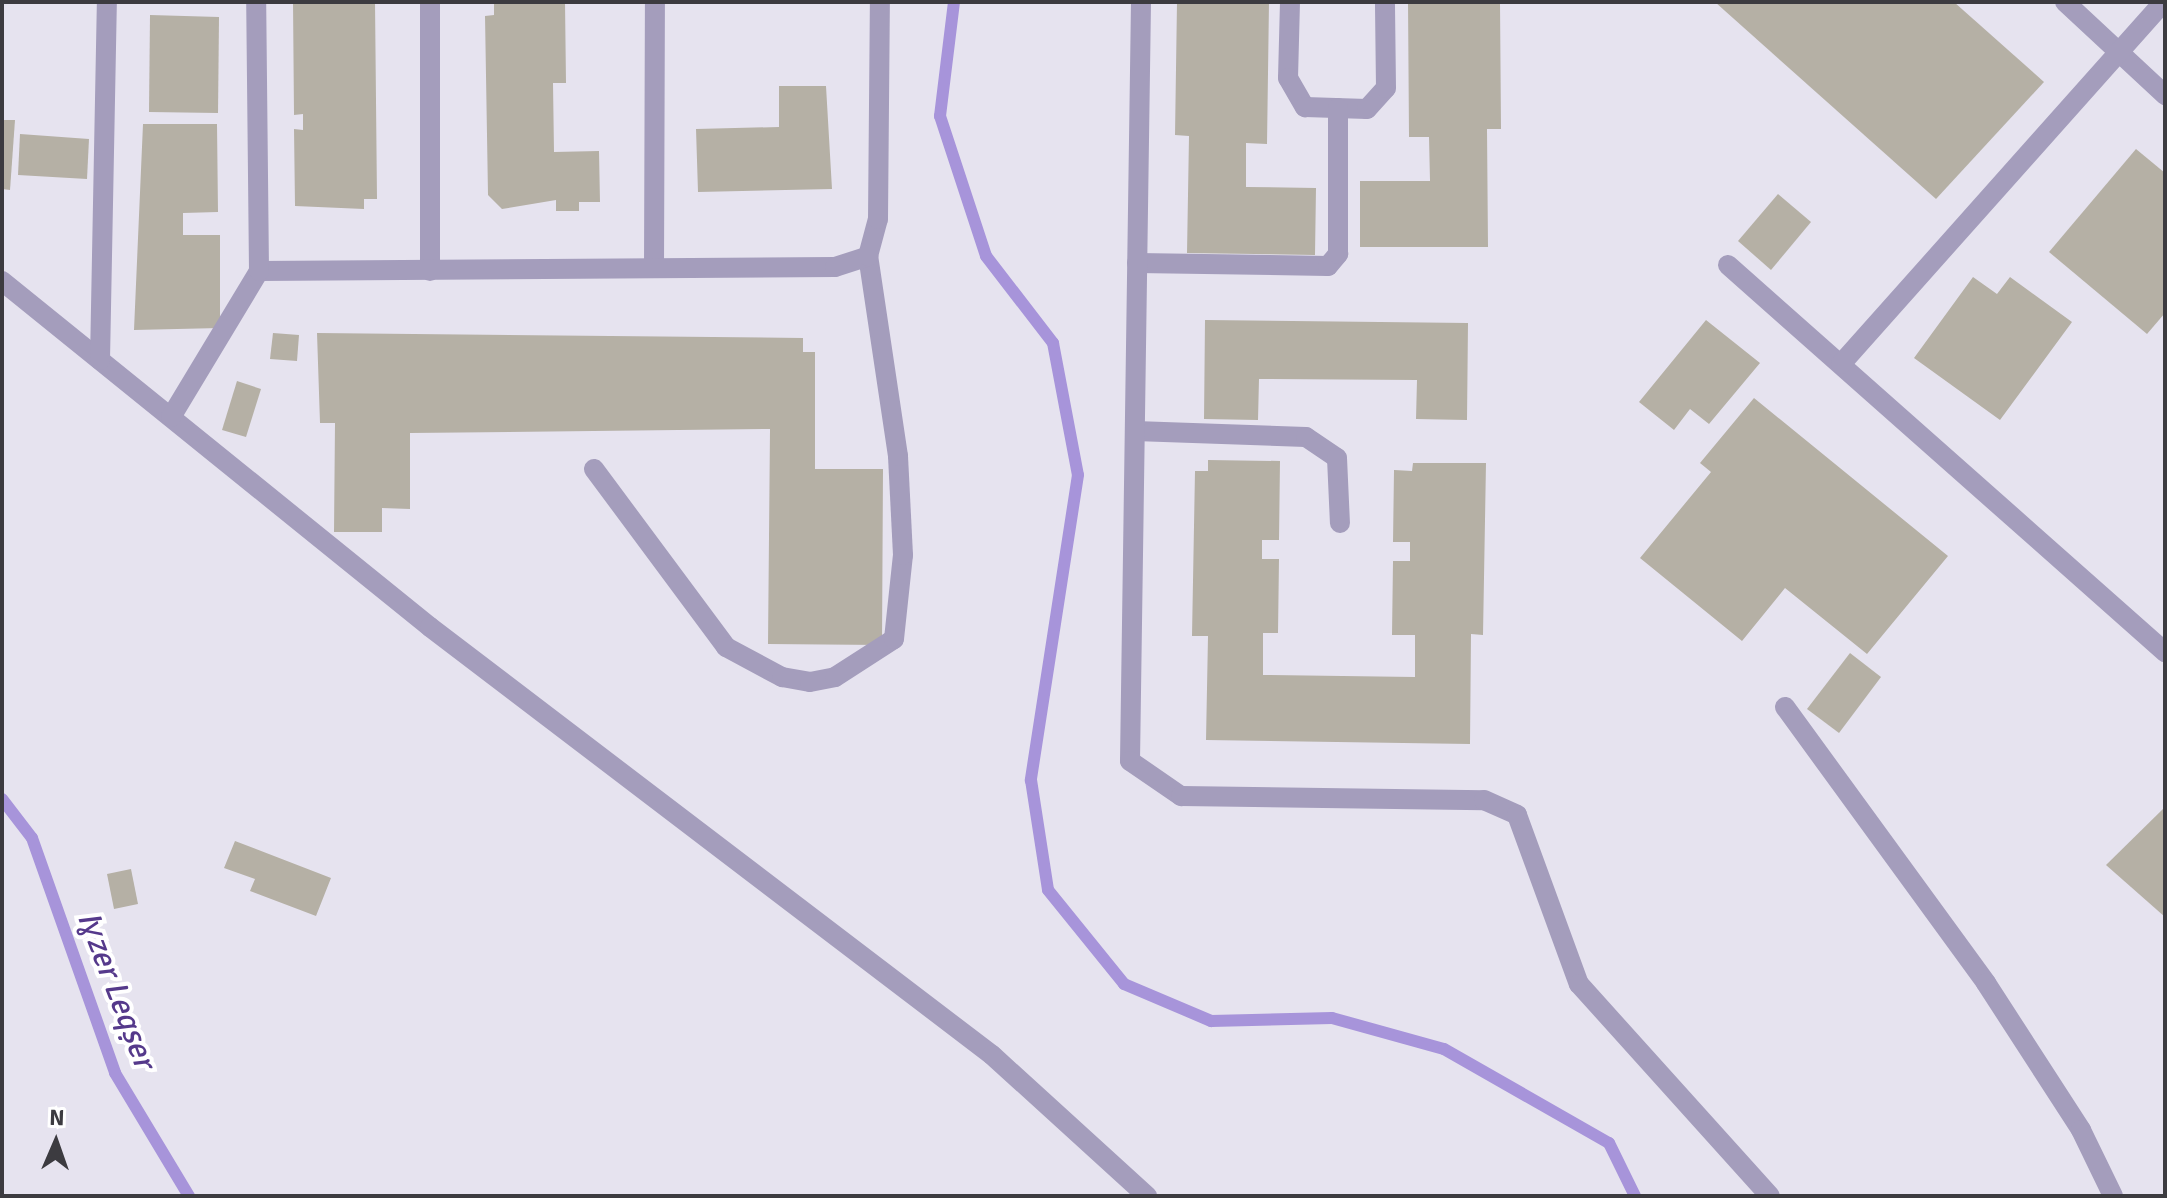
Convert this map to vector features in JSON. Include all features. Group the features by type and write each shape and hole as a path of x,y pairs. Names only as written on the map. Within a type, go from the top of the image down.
{"street":[{"path":"100,360 107,2"},
{"path":"171,417 259,271 256,2"},
{"path":"430,2 430,271"},
{"path":"654,268 655,2"},
{"path":"594,469 726,647 782,677 810,682 835,677 894,639 903,555 898,456 868,256 878,219 880,2"},
{"path":"1141,2 1130,761 1181,796 1484,800 1517,815 1579,984 1770,1196"},
{"path":"1290,2 1288,78 1305,107 1367,109 1386,88 1385,2"},
{"path":"2065,2 2165,95"},
{"path":"1841,364 2164,2"},
{"path":"1137,263 1328,266 1338,254 1338,108"},
{"path":"259,271 835,267 868,256"},
{"path":"1728,265 2165,652"},
{"path":"2,281 430,627 992,1055 1147,1196"},
{"path":"1135,431 1306,437 1337,458 1340,523"},
{"path":"1785,707 1986,983 2081,1130 2113,1196"}],"building":[{"path":"293,2 375,2 377,199 364,199 364,209 295,206 294,129 303,130 303,114 294,115"},
{"path":"494,2 565,2 566,83 553,83 554,152 599,151 600,202 579,202 579,211 556,211 556,200 502,209 488,195 485,16 494,15"},
{"path":"1177,2 1269,2 1267,144 1246,143 1246,187 1316,188 1315,255 1187,253 1189,136 1175,135"},
{"path":"1408,2 1500,2 1501,129 1487,129 1488,247 1360,247 1360,181 1430,181 1429,137 1409,137"},
{"path":"1715,2 1954,2 2044,82 1936,199"},
{"path":"150,15 219,17 218,113 149,112"},
{"path":"779,86 826,86 832,189 698,192 696,129 779,127"},
{"path":"2,120 15,120 10,190 2,189"},
{"path":"143,124 217,124 218,212 183,213 183,235 220,235 220,328 134,330"},
{"path":"20,134 89,139 87,179 18,175"},
{"path":"2136,149 2165,173 2165,313 2147,334 2049,252"},
{"path":"1778,194 1811,222 1771,270 1738,241"},
{"path":"1973,277 1997,294 2010,277 2072,322 2000,420 1914,358"},
{"path":"1205,320 1468,323 1467,420 1416,419 1417,380 1259,379 1258,420 1204,419"},
{"path":"1706,320 1760,363 1709,424 1690,409 1674,430 1639,402"},
{"path":"273,333 299,335 297,361 270,359"},
{"path":"317,333 803,338 803,352 815,352 815,469 883,469 882,645 768,644 770,429 410,433 410,509 382,508 382,532 334,532 335,423 320,423"},
{"path":"237,381 261,389 246,437 222,430"},
{"path":"1754,398 1948,556 1867,654 1785,588 1742,641 1640,558 1711,472 1700,463"},
{"path":"1208,460 1280,461 1279,540 1262,540 1262,559 1279,559 1278,633 1263,633 1263,675 1415,677 1415,635 1392,635 1393,561 1410,561 1410,542 1393,542 1394,470 1412,471 1413,463 1486,463 1483,635 1471,634 1470,744 1206,740 1208,636 1192,636 1195,471 1208,471"},
{"path":"1850,653 1881,677 1839,733 1807,709"},
{"path":"2165,807 2165,917 2106,865"},
{"path":"235,841 331,878 316,916 250,891 255,879 224,868"},
{"path":"131,869 138,904 114,909 107,874"}],"waterway":[{"path":"954,2 940,116 986,256 1053,343 1078,475 1031,780 1048,890 1124,984 1211,1021 1332,1018 1444,1049 1609,1143 1635,1196"},
{"name":"Iɣzer Leqṣer","path":"2,799 32,838 115,1073 189,1196"}]}
